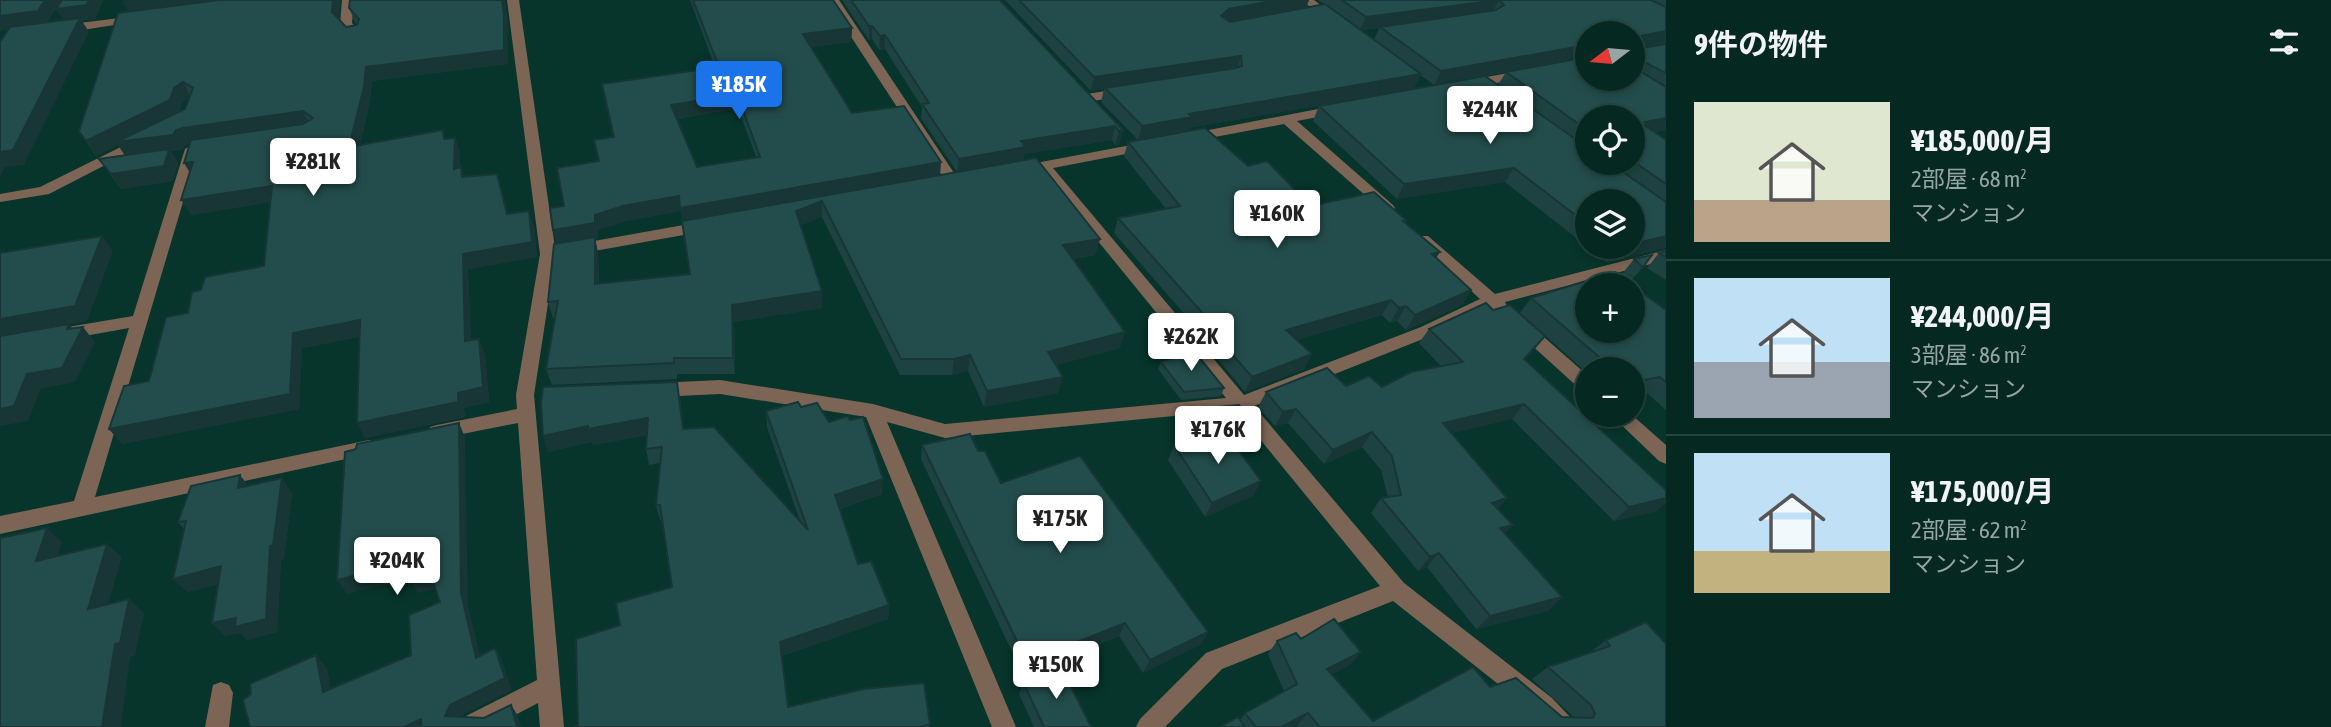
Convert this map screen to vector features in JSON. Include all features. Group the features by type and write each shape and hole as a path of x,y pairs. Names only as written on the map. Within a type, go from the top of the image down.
{"street":[{"path":"348,0 346,24 356,35"},
{"path":"513,0 548,254 530,401 552,727"},
{"path":"834,0 952,182"},
{"path":"1307,0 1316,12 1339,24"},
{"path":"58,20 52,30 146,18"},
{"path":"1454,87 1485,87 1542,71"},
{"path":"1087,98 1139,90"},
{"path":"1004,172 1129,143 1166,142 1352,106"},
{"path":"1287,119 1575,374"},
{"path":"0,198 44,191 153,135"},
{"path":"82,508 190,153"},
{"path":"86,170 125,164"},
{"path":"1043,165 1396,590 1544,706 1564,727"},
{"path":"548,254 723,222"},
{"path":"636,391 720,387 873,411 945,431 1242,403 1427,331 1492,300 1666,255"},
{"path":"41,338 137,321"},
{"path":"419,436 530,401"},
{"path":"873,411 1004,727"},
{"path":"1633,427 1666,456"},
{"path":"0,525 392,442"},
{"path":"1149,727 1214,661 1396,590"},
{"path":"468,727 548,687"},
{"path":"217,727 221,693"}],"building":[{"path":"0,0 45,0 38,11 0,16"},
{"path":"62,0 89,0 87,5 56,9"},
{"path":"219,0 333,0 332,12 346,27 357,25 359,19 349,8 350,0 502,0 504,50 366,67 364,87 349,147 443,130 444,139 455,138 454,169 461,167 462,177 497,174 507,214 529,211 532,242 463,254 465,341 479,339 483,387 458,393 458,402 357,423 360,320 293,333 290,394 109,429 124,386 149,381 166,317 188,313 192,292 201,290 205,277 264,266 272,186 181,200 193,162 184,163 191,140 303,124 313,118 303,111 183,128 176,130 173,135 116,142 185,109 193,88 183,82 174,88 170,100 86,141 79,131 118,13"},
{"path":"693,0 833,0 852,28 803,34 852,113 904,106 941,162 680,208 679,196 623,206 595,215 595,223 553,230 550,208 564,206 557,168 599,161 594,140 614,137 602,84 719,67","holes":["737,94 760,157 697,167 671,105"]},
{"path":"851,0 1000,0 1123,130 1119,131 1115,126 1021,141 1026,147 959,159 922,104 929,103 885,35 880,36 869,26"},
{"path":"1019,0 1278,0 1229,9 1221,16 1230,22 1325,4 1421,74 1189,114 1192,117 1142,126 1105,88 1236,68 1242,66 1241,56 1094,77"},
{"path":"1342,0 1499,0 1366,17"},
{"path":"1499,0 1651,0 1666,7 1666,31 1645,35 1645,21 1575,21 1575,47 1441,71 1380,27 1496,10 1504,5"},
{"path":"80,18 13,150 0,152 0,42 10,27"},
{"path":"1666,44 1666,73 1645,62 1645,48"},
{"path":"1575,59 1575,91 1645,91 1645,74 1666,87 1666,118 1645,122 1645,105 1575,105 1575,121 1506,72"},
{"path":"1485,76 1575,139 1575,175 1627,175 1666,202 1666,236 1645,241 1645,189 1575,189 1575,215 1514,168 1404,184 1319,106"},
{"path":"1645,126 1666,140 1666,184 1645,169"},
{"path":"1205,128 1248,166 1267,161 1302,197 1308,196 1316,205 1374,192 1440,252 1432,254 1471,290 1415,315 1406,306 1399,308 1391,300 1286,330 1312,354 1252,377 1218,338 1223,336 1118,218 1180,206 1128,142"},
{"path":"169,149 164,166 111,174 99,159"},
{"path":"1036,158 1100,239 1063,245 1125,332 1048,352 1063,377 987,391 970,355 954,359 901,359 822,201 796,211 822,291 732,305 733,358 674,358 674,363 546,369 558,301 548,302 554,244 595,237 595,284 690,274 682,221"},
{"path":"102,236 75,306 0,319 0,253"},
{"path":"1652,255 1643,267 1634,259 1645,259 1645,257"},
{"path":"1575,284 1575,336 1531,298"},
{"path":"1645,295 1666,310 1666,382 1660,377 1645,380 1645,357 1599,357 1583,343 1645,343"},
{"path":"1486,303 1493,310 1510,305 1545,336 1524,359 1575,406 1575,427 1598,427 1666,490 1666,498 1629,507 1524,404 1443,423 1507,498 1492,503 1513,525 1500,528 1562,597 1490,616 1439,553 1430,557 1381,498 1401,495 1392,456 1372,432 1333,450 1296,409 1283,412 1266,392 1327,368 1346,386 1369,376 1382,387 1411,372 1463,362 1429,329"},
{"path":"69,324 67,329 83,327 62,368 27,374 14,406 0,409 0,336"},
{"path":"1194,351 1224,388 1184,392 1161,362"},
{"path":"677,382 683,429 714,427 808,530 766,411 798,402 801,407 817,403 829,422 848,416 850,420 863,417 883,479 835,495 858,564 871,561 889,605 780,642 788,707 863,689 924,683 930,724 920,727 575,727 578,725 576,639 620,625 616,603 672,587 660,505 656,505 662,447 646,449 648,418 588,429 588,426 543,436 543,387"},
{"path":"1239,405 1255,425 1216,434 1197,409"},
{"path":"459,423 461,593 476,658 495,648 505,678 450,705 445,716 484,718 511,705 517,727 421,727 421,719 404,727 250,727 243,700 251,694 250,684 316,655 323,692 411,655 409,615 440,602 430,574 410,580 410,562 337,580 345,452 356,449 357,444"},
{"path":"1226,433 1261,481 1212,503 1174,445"},
{"path":"970,434 978,451 985,451 1001,483 1080,456 1208,632 1150,660 1125,623 1027,662 922,445"},
{"path":"240,475 238,488 282,478 273,545 270,546 266,619 235,627 236,618 212,623 221,566 173,579 186,521 178,522 191,486"},
{"path":"47,528 36,561 107,544 88,609 129,599 120,643 115,644 102,727 0,727 0,538"},
{"path":"1334,619 1361,652 1327,669 1373,721 1473,667 1490,687 1516,678 1562,717 1593,718 1595,714 1591,705 1548,667 1610,646 1606,640 1646,622 1666,644 1666,727 1320,727 1308,713 1281,727 1256,727 1245,713 1297,684 1277,641 1296,633 1301,639"},
{"path":"1063,670 1091,727 1044,727 1023,682"},
{"path":"1238,717 1245,727 1220,727"}]}
